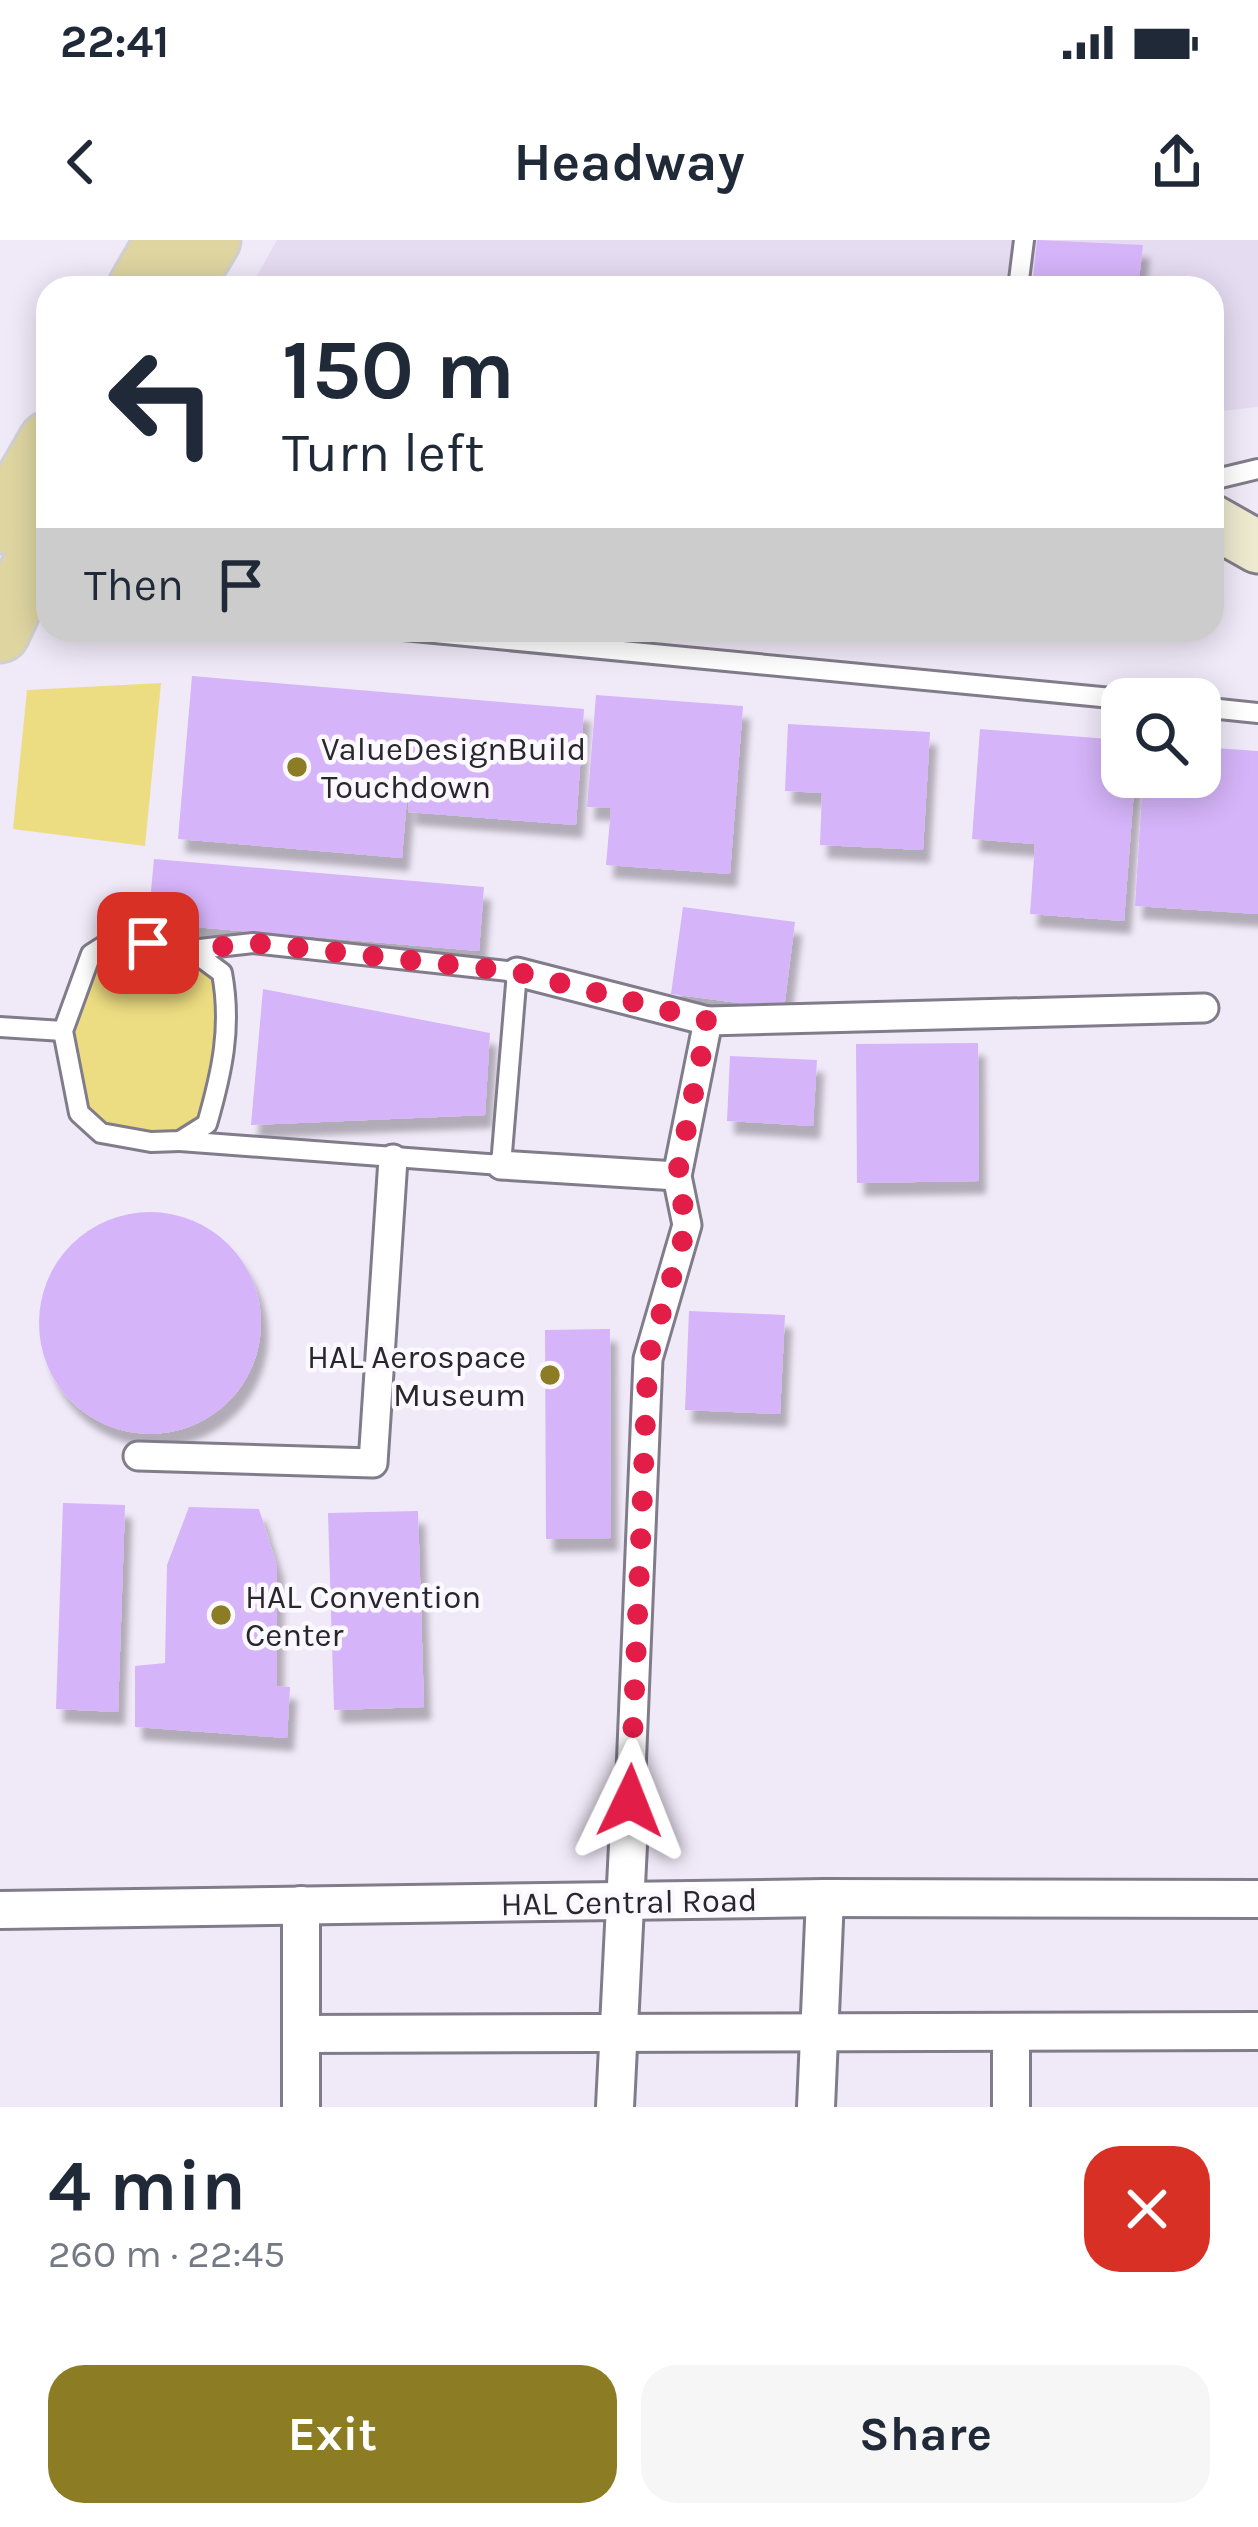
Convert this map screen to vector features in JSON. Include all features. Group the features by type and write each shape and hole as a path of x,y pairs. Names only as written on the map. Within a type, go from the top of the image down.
{"main road":[{"path":"144,276 165,240"},
{"path":"189,276 211,240"},
{"path":"0,633 25,549 36,477"},
{"path":"1224,528 1258,547"}],"street":[{"path":"517,972 708,1021 1204,1008"},
{"path":"615,2107 648,1359 687,1225 677,1176 708,1021"},
{"path":"138,1456 373,1463 393,1159"},
{"path":"501,1165 677,1176"},
{"path":"816,2107 815,2032 826,1898"},
{"name":"HAL Central Road","path":"0,1910 826,1898 1258,1899"},
{"path":"301,2107 302,1905"},
{"path":"301,2033 1258,2031"},
{"path":"1011,2032 1011,2107"}],"lane":[{"path":"1020,276 1024,240"},
{"path":"1224,477 1258,470"},
{"path":"526,642 1101,698"},
{"path":"1221,709 1258,712"},
{"path":"113,940 190,950 254,943 517,972 501,1165 101,1133 79,1113 63,1031 91,954 113,940"},
{"path":"180,1142 207,1124 224,1066 228,1008 222,973 190,950"},
{"path":"0,1027 63,1031"}],"shaded area":[{"path":"277,240 1258,240 1258,407 1224,411 1224,276 257,276"},
{"path":"161,683 145,846 13,829 27,690"},
{"path":"116,948 188,957 215,978 218,1039 212,1085 205,1106 180,1132 152,1133 101,1122 90,1114 78,1089 73,1045 81,999 101,961"}],"building":[{"path":"1037,240 1143,245 1139,276 1033,276"},
{"name":"ValueDesignBuild Touchdown","path":"192,676 584,709 576,825 408,812 411,750 402,858 178,839"},
{"path":"596,695 743,706 730,874 606,865 611,808 587,807"},
{"path":"788,724 930,732 923,850 820,845 822,793 785,791"},
{"path":"980,729 1101,738 1101,798 1133,798 1124,921 1030,914 1035,844 972,839"},
{"path":"1221,748 1258,751 1258,914 1135,906 1142,798 1221,798"},
{"path":"154,859 484,887 479,951 148,923"},
{"path":"683,907 795,922 784,1009 671,994"},
{"path":"263,989 490,1033 485,1115 251,1125"},
{"path":"978,1043 979,1181 857,1183 856,1044"},
{"path":"730,1056 817,1060 813,1126 727,1121"},
{"path":"150,1212 193,1220 229,1244 253,1280 261,1323 253,1366 229,1402 193,1426 150,1434 107,1426 71,1402 47,1366 39,1323 47,1280 71,1244 107,1220"},
{"path":"689,1311 785,1315 780,1414 685,1410"},
{"path":"610,1329 611,1538 546,1539 545,1330"},
{"path":"63,1503 125,1505 118,1712 56,1709"},
{"name":"HAL Convention Center","path":"189,1507 259,1509 277,1566 277,1686 290,1687 287,1738 135,1727 135,1666 165,1663 167,1565"},
{"path":"418,1511 424,1707 334,1710 328,1513"}],"place":[{"name":"ValueDesignBuild Touchdown","path":"297,767"},
{"name":"HAL Aerospace Museum","path":"550,1375"},
{"name":"HAL Convention Center","path":"221,1615"}],"route":[{"path":"148,943 190,950 254,943 517,972 708,1021 677,1176 687,1225 648,1359 630,1801"}]}
